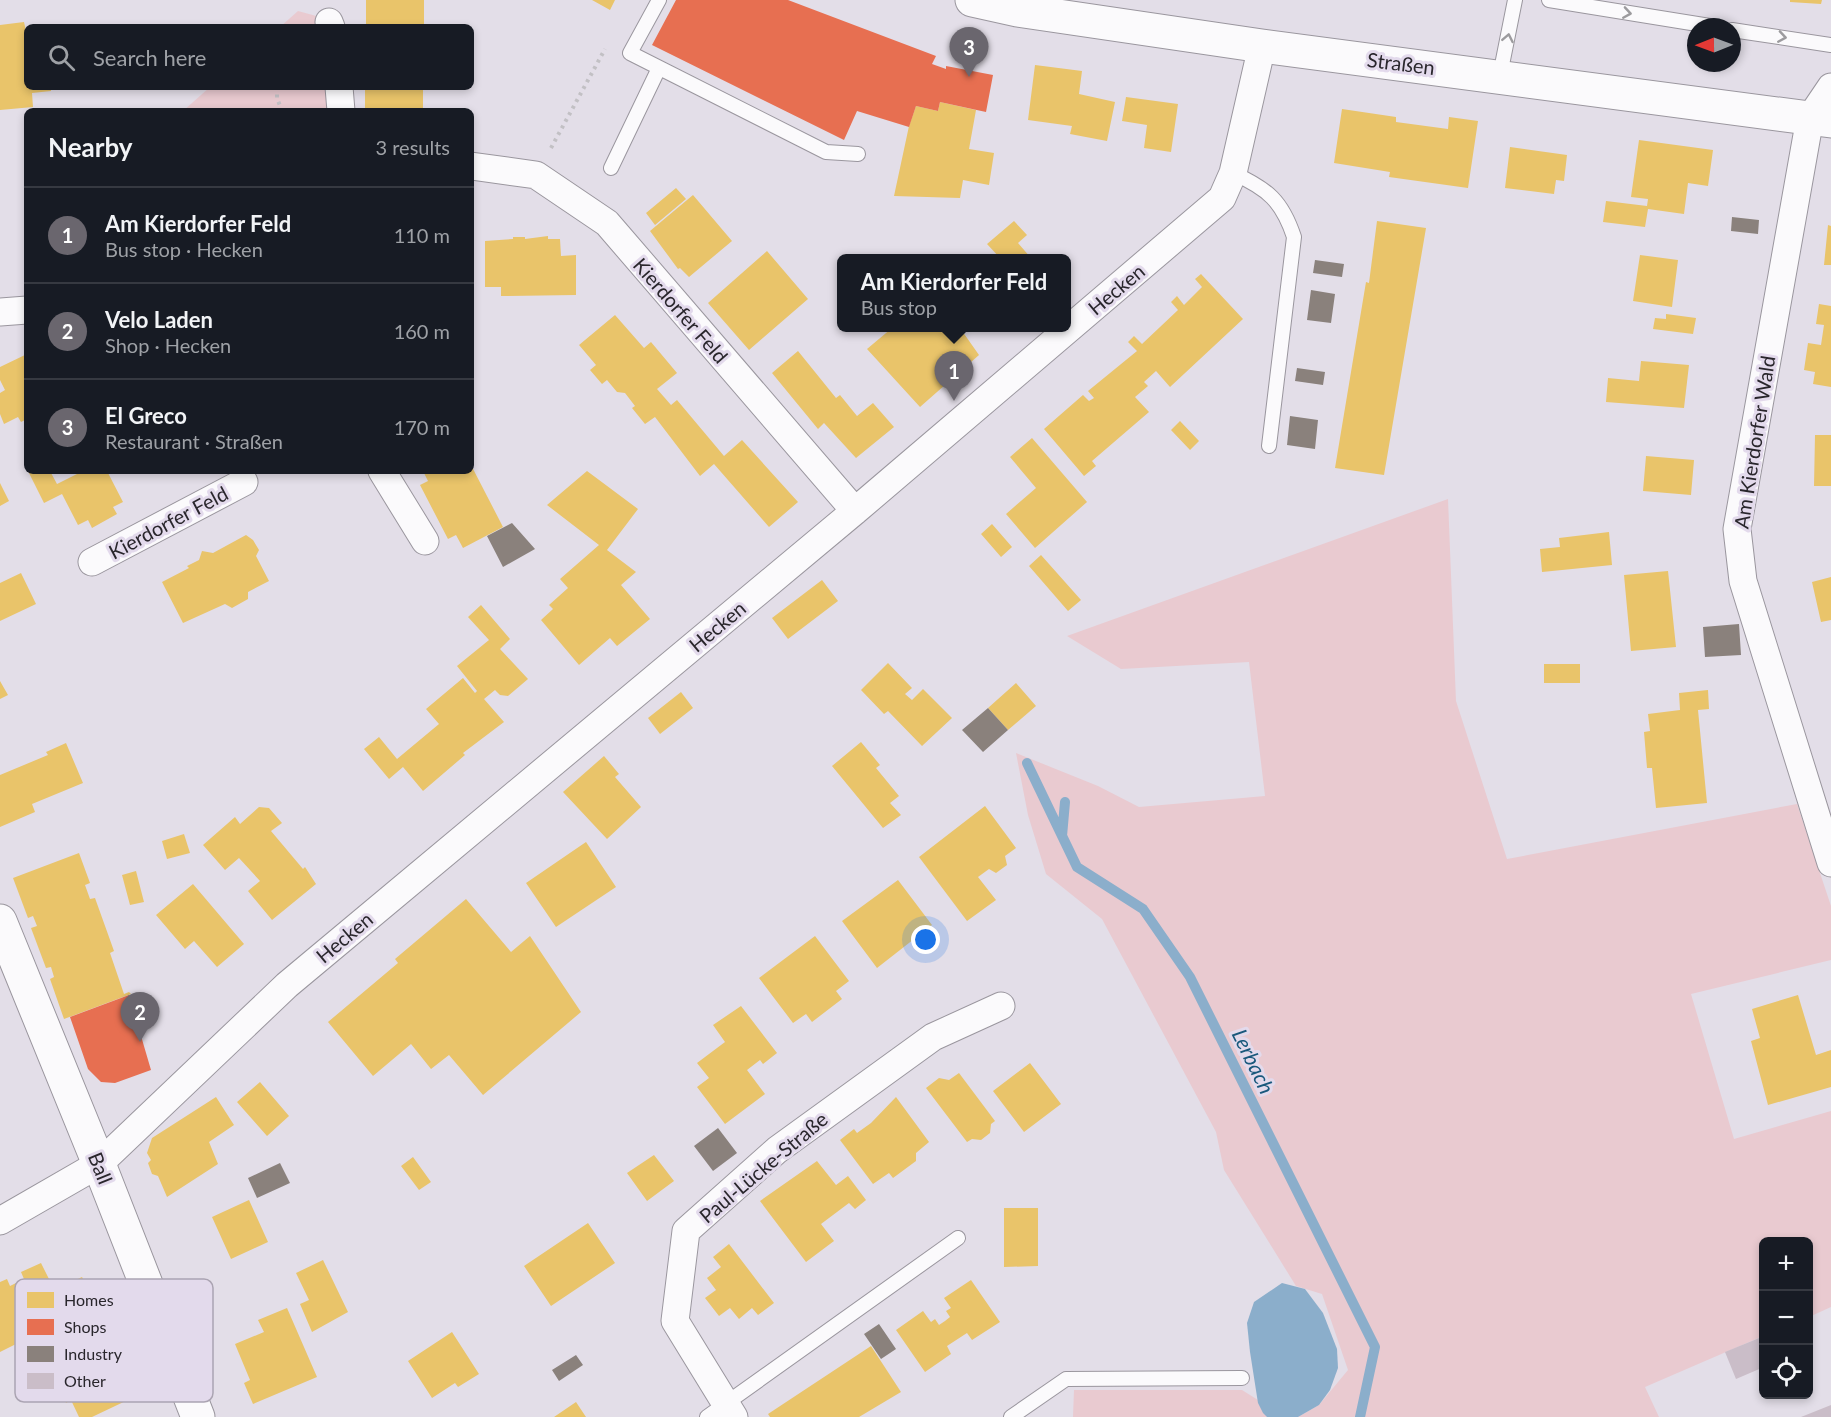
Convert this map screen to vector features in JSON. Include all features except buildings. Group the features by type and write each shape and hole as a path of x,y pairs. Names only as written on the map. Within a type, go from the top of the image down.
{"main road":[{"name":"Straßen","path":"972,0 1017,10 1262,46 1500,75 1820,119"},
{"name":"Ball","path":"0,921 144,1279"},
{"name":"Ball","path":"192,1402 198,1417"}],"street":[{"name":"Hecken","path":"1071,327 1222,198 1233,173 1262,46"},
{"path":"1820,119 1831,87"},
{"path":"339,90 341,108"},
{"name":"Am Kierdorfer Wald","path":"1820,119 1737,529 1743,581 1831,863"},
{"name":"Kierdorfer Feld","path":"474,166 536,175 607,223 855,511"},
{"path":"0,312 24,310"},
{"name":"Hecken","path":"0,1221 99,1164 287,985 855,511 1065,332"},
{"path":"384,474 425,541"},
{"name":"Kierdorfer Feld","path":"92,562 249,475"},
{"name":"Paul-Lücke-Straße","path":"722,1413 675,1321 686,1231 777,1150 933,1036 1001,1006"}],"lane":[{"path":"659,0 630,53 826,153 858,154"},
{"path":"1500,75 1515,0"},
{"path":"1549,0 1687,22"},
{"path":"1741,31 1831,45"},
{"path":"611,168 659,68"},
{"path":"1233,173 1259,185 1286,212 1294,237 1269,446"},
{"name":"Paul-Lücke-Straße","path":"722,1413 958,1238"},
{"path":"1011,1417 1066,1379 1242,1378"}],"path":[{"path":"536,175 610,41"},
{"path":"277,90 281,108"}],"shaded area":[{"path":"298,11 320,17 323,24 283,24"},
{"path":"207,90 330,90 330,108 186,108"},
{"path":"1448,499 1456,701 1507,859 1797,804 1831,906 1831,960 1691,994 1734,1139 1831,1111 1831,1307 1813,1315 1813,1237 1759,1237 1759,1338 1645,1387 1659,1417 1298,1417 1319,1405 1348,1370 1322,1294 1296,1286 1224,1170 1216,1132 1102,919 1046,874 1028,815 1016,753 1098,786 1139,807 1265,796 1249,662 1121,669 1067,636"},
{"path":"1074,1390 1242,1390 1258,1400 1267,1417 1073,1417"}],"water":[{"path":"1282,1283 1305,1289 1323,1313 1337,1349 1338,1368 1330,1390 1319,1405 1298,1417 1267,1417 1263,1413 1258,1403 1250,1352 1247,1323 1254,1302"}],"waterway":[{"name":"Lerbach","path":"1027,763 1077,867 1143,909 1190,977 1375,1347 1360,1417"},
{"path":"1062,836 1065,802"}],"place":[{"name":"El Greco","path":"969,77"},
{"name":"Am Kierdorfer Feld","path":"954,401"},
{"name":"Velo Laden","path":"140,1042"}]}
